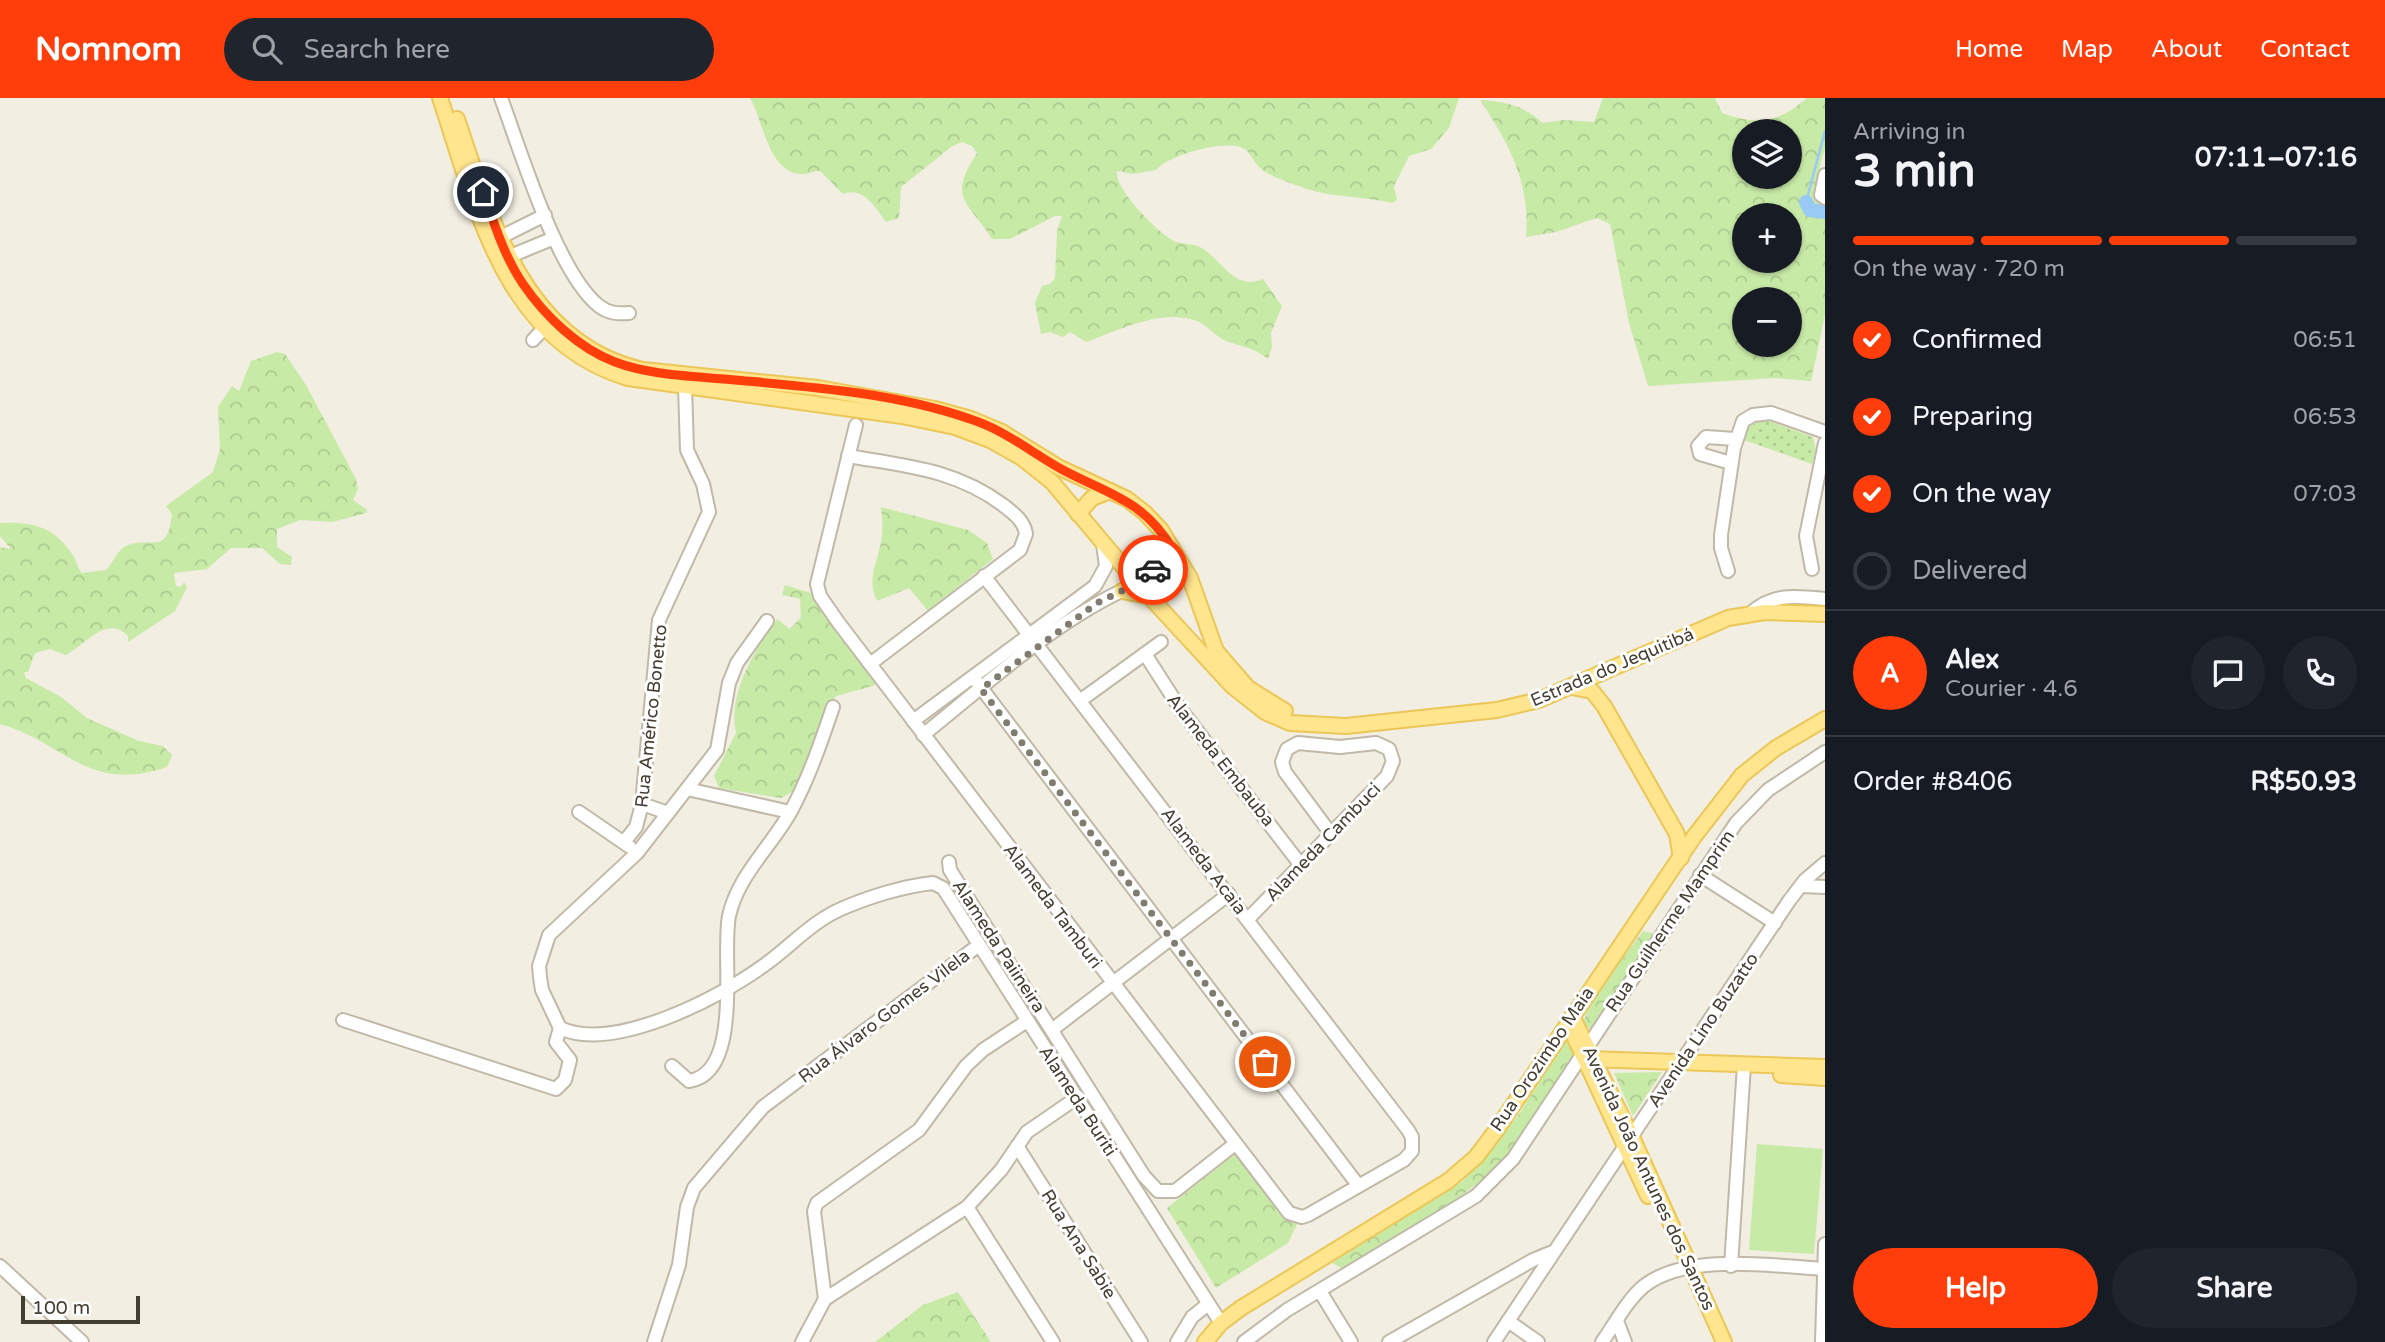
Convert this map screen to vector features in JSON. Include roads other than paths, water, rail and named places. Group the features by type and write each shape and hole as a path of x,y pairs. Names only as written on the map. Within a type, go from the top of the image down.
{"main road":[{"name":"Estrada do Jequitibá","path":"440,98 498,265 514,291 545,327 579,357 609,373 685,386 824,403 955,427 990,440 1022,458 1052,482 1137,583 1157,601 1233,686 1265,712 1290,723 1378,724 1497,710 1539,700 1728,618 1751,613 1825,614"},
{"name":"Estrada do Jequitibá","path":"450,98 508,257 523,284 568,333 616,362 663,372 818,388 947,412 1002,432 1058,467 1110,491 1145,513 1172,548 1199,598 1210,640 1227,665 1248,688 1273,706 1314,724"},
{"path":"1078,514 1092,498 1110,491"},
{"path":"1137,583 1159,566 1172,548"},
{"path":"1122,591 1139,592 1157,601"},
{"path":"1604,706 1602,683 1618,665"},
{"path":"1570,687 1592,691 1604,706 1678,834 1681,858"},
{"name":"Rua Orozimbo Maia","path":"1205,1342 1221,1323 1464,1169 1495,1132 1701,828 1742,775 1776,748 1825,719"},
{"path":"1678,834 1701,828"},
{"name":"Avenida João Antunes dos Santos","path":"1570,1019 1685,1268 1713,1342"},
{"path":"1589,1059 1744,1069 1825,1078"},
{"path":"1744,1069 1825,1067"},
{"name":"Avenida João Antunes dos Santos","path":"1685,1268 1724,1342"}],"street":[{"path":"501,98 554,238 580,285 598,305 615,314 629,313"},
{"path":"1823,196 1825,175"},
{"path":"499,238 545,215"},
{"path":"508,257 554,238"},
{"path":"533,340 545,327"},
{"name":"Rua Américo Bonetto","path":"624,842 636,827 642,804 659,620 709,512 703,484 687,450 685,386"},
{"path":"1728,571 1721,548 1735,439 1743,421 1762,413 1825,432"},
{"path":"856,425 848,456 931,470 965,480 1017,516 1025,528 1023,544 870,664"},
{"path":"1731,463 1700,454 1698,446 1706,437 1735,439"},
{"path":"1812,569 1805,536 1825,443"},
{"name":"Alameda Tamburi","path":"848,456 819,573 820,596 913,722 1289,1213 1302,1217 1358,1185"},
{"path":"923,735 981,689 1095,586 1106,566 1102,541"},
{"name":"Alameda Acaia","path":"984,576 1035,639 1408,1130 1412,1137 1412,1151 1404,1160 1358,1185"},
{"path":"913,722 973,677 1103,599 1137,583"},
{"path":"1095,586 1103,599"},
{"path":"1751,613 1763,603 1777,597 1825,598"},
{"path":"343,1020 556,1089 565,1080 569,1065 567,1056 556,1042 560,1028 542,990 540,977 539,966 549,935 637,853 717,750 729,683 737,663 767,621"},
{"path":"1081,700 1161,642"},
{"name":"Alameda Embauba","path":"1145,654 1181,710 1300,864"},
{"path":"973,677 1358,1185"},
{"path":"672,1066 689,1081 696,1080 710,1068 720,1050 725,1030 729,915 740,886 790,813 833,707"},
{"name":"Alameda Cambuci","path":"1248,919 1300,864 1331,834 1387,776 1393,761 1389,749 1376,743 1340,747 1298,743 1287,749 1282,762 1285,772 1331,834"},
{"name":"Rua Guilherme Mamprim","path":"1244,1342 1287,1310 1321,1293 1489,1185 1513,1159 1589,1059 1700,875 1736,823 1768,790 1825,752"},
{"path":"687,789 790,813"},
{"path":"642,804 668,813"},
{"path":"579,812 637,853"},
{"name":"Alameda Paiineira","path":"949,862 950,870 1144,1176 1158,1191 1175,1191 1235,1144"},
{"name":"Avenida Lino Buzatto","path":"1493,1342 1550,1253 1629,1142 1775,923 1801,886 1825,863"},
{"path":"1700,875 1775,923"},
{"name":"Alameda Buriti","path":"726,990 764,966 814,925 841,909 933,883 943,888 1078,1097 1207,1305 1221,1323"},
{"path":"1801,886 1825,887"},
{"path":"1053,1029 1229,894"},
{"name":"Rua Álvaro Gomes Vilela","path":"654,1342 679,1265 687,1207 694,1188 753,1117 788,1087 979,945"},
{"path":"560,1028 595,1034 628,1029 726,990"},
{"path":"825,1298 814,1212 817,1203 831,1190 919,1130 966,1066 984,1050 1027,1021"},
{"path":"1731,1266 1744,1069"},
{"path":"802,1342 825,1298 967,1207 1040,1120 1078,1097"},
{"name":"Rua Ana Sabie","path":"1017,1146 1141,1342"},
{"path":"967,1207 1053,1342"},
{"path":"1822,1342 1825,1244"},
{"path":"1389,1342 1550,1253"},
{"path":"0,1266 82,1342"},
{"path":"1602,1342 1644,1286 1685,1268 1731,1266 1824,1269"},
{"path":"1518,1270 1537,1274"},
{"path":"1321,1293 1351,1342"},
{"path":"1177,1342 1192,1318 1207,1305"},
{"path":"1508,1321 1538,1342"},
{"path":"1617,1321 1625,1342"}],"waterway":[{"path":"1806,202 1825,131"},
{"path":"1806,202 1810,210 1825,212"}]}
